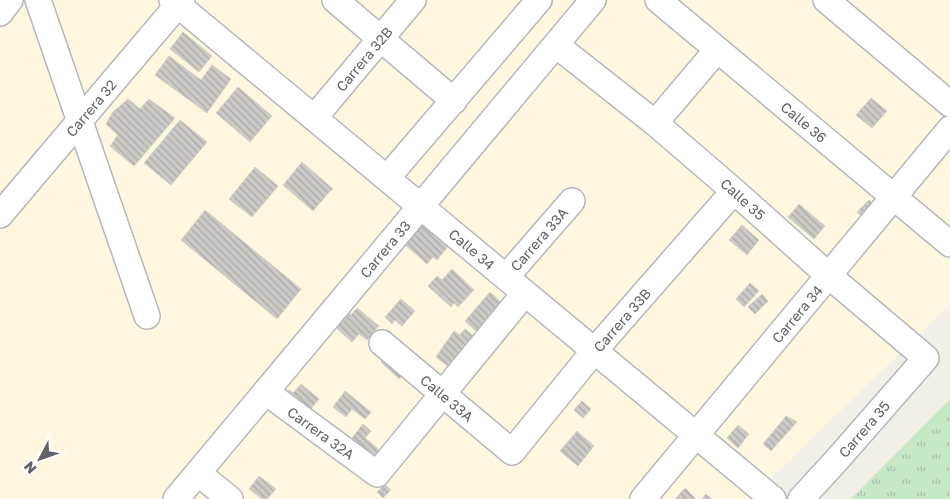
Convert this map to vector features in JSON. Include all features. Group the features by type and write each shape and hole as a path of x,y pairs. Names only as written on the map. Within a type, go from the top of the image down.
{"street":[{"path":"0,13 10,0"},
{"path":"38,0 147,316"},
{"path":"335,0 454,101"},
{"name":"Carrera 32B","path":"314,118 413,0"},
{"path":"387,178 539,0"},
{"name":"Carrera 33","path":"176,499 593,0"},
{"name":"Calle 36","path":"658,0 950,244"},
{"path":"829,1 950,104"},
{"name":"Calle 34","path":"177,2 772,499"},
{"name":"Carrera 32","path":"0,215 8,188 177,2"},
{"name":"Calle 35","path":"556,45 655,123 734,190 828,276 926,358"},
{"path":"655,123 717,50"},
{"name":"Carrera 34","path":"643,499 950,129"},
{"name":"Carrera 33B","path":"512,452 594,351 734,190"},
{"name":"Carrera 33A","path":"506,277 572,201"},
{"path":"442,394 525,293"},
{"name":"Calle 33A","path":"382,343 512,452"},
{"name":"Carrera 35","path":"801,499 926,358"},
{"name":"Carrera 32A","path":"266,392 377,474 442,394"},
{"path":"198,473 230,499"}],"shaded area":[{"path":"0,0 950,0 950,305 749,499 0,499"}],"green space":[{"path":"950,399 950,499 851,499"}],"building":[{"path":"183,32 212,56 199,72 170,49"},
{"path":"169,56 201,80 212,65 231,79 207,113 155,75"},
{"path":"238,87 272,116 250,142 216,113"},
{"path":"871,98 887,111 872,128 856,115"},
{"path":"128,99 140,109 149,99 175,118 134,166 110,146 118,135 106,124 113,112"},
{"path":"180,120 207,142 171,185 144,163"},
{"path":"302,162 333,189 313,211 283,185"},
{"path":"255,167 278,186 252,217 229,199"},
{"path":"869,200 874,205 862,217 857,212"},
{"path":"799,204 825,226 814,239 788,217"},
{"path":"205,210 301,289 277,319 181,240"},
{"path":"423,219 451,243 437,260 433,257 427,264 403,243"},
{"path":"742,225 759,240 747,255 729,240"},
{"path":"452,269 474,290 458,307 454,303 451,307 428,286 437,276 442,280"},
{"path":"750,283 759,291 744,307 736,299"},
{"path":"490,292 504,305 477,332 465,321"},
{"path":"762,294 768,301 755,314 748,307"},
{"path":"401,299 415,311 402,326 395,320 392,324 385,317"},
{"path":"357,308 379,326 367,340 359,334 352,342 333,325 345,310 351,315"},
{"path":"465,329 479,341 454,371 436,357 454,331 460,335"},
{"path":"394,348 412,366 399,379 381,362"},
{"path":"301,384 319,399 311,409 288,393 289,390 293,393"},
{"path":"345,391 371,412 365,419 352,409 346,417 333,407"},
{"path":"582,401 591,409 583,418 574,410"},
{"path":"786,416 797,422 771,451 763,444"},
{"path":"363,424 371,431 365,438 383,453 377,460 352,438"},
{"path":"738,425 749,434 738,448 727,438"},
{"path":"577,431 594,446 578,466 560,451"},
{"path":"259,476 276,489 267,499 262,499 249,489"},
{"path":"385,484 391,490 383,498 377,492"},
{"path":"685,488 696,499 675,499"},
{"path":"706,494 712,499 702,499"}]}
